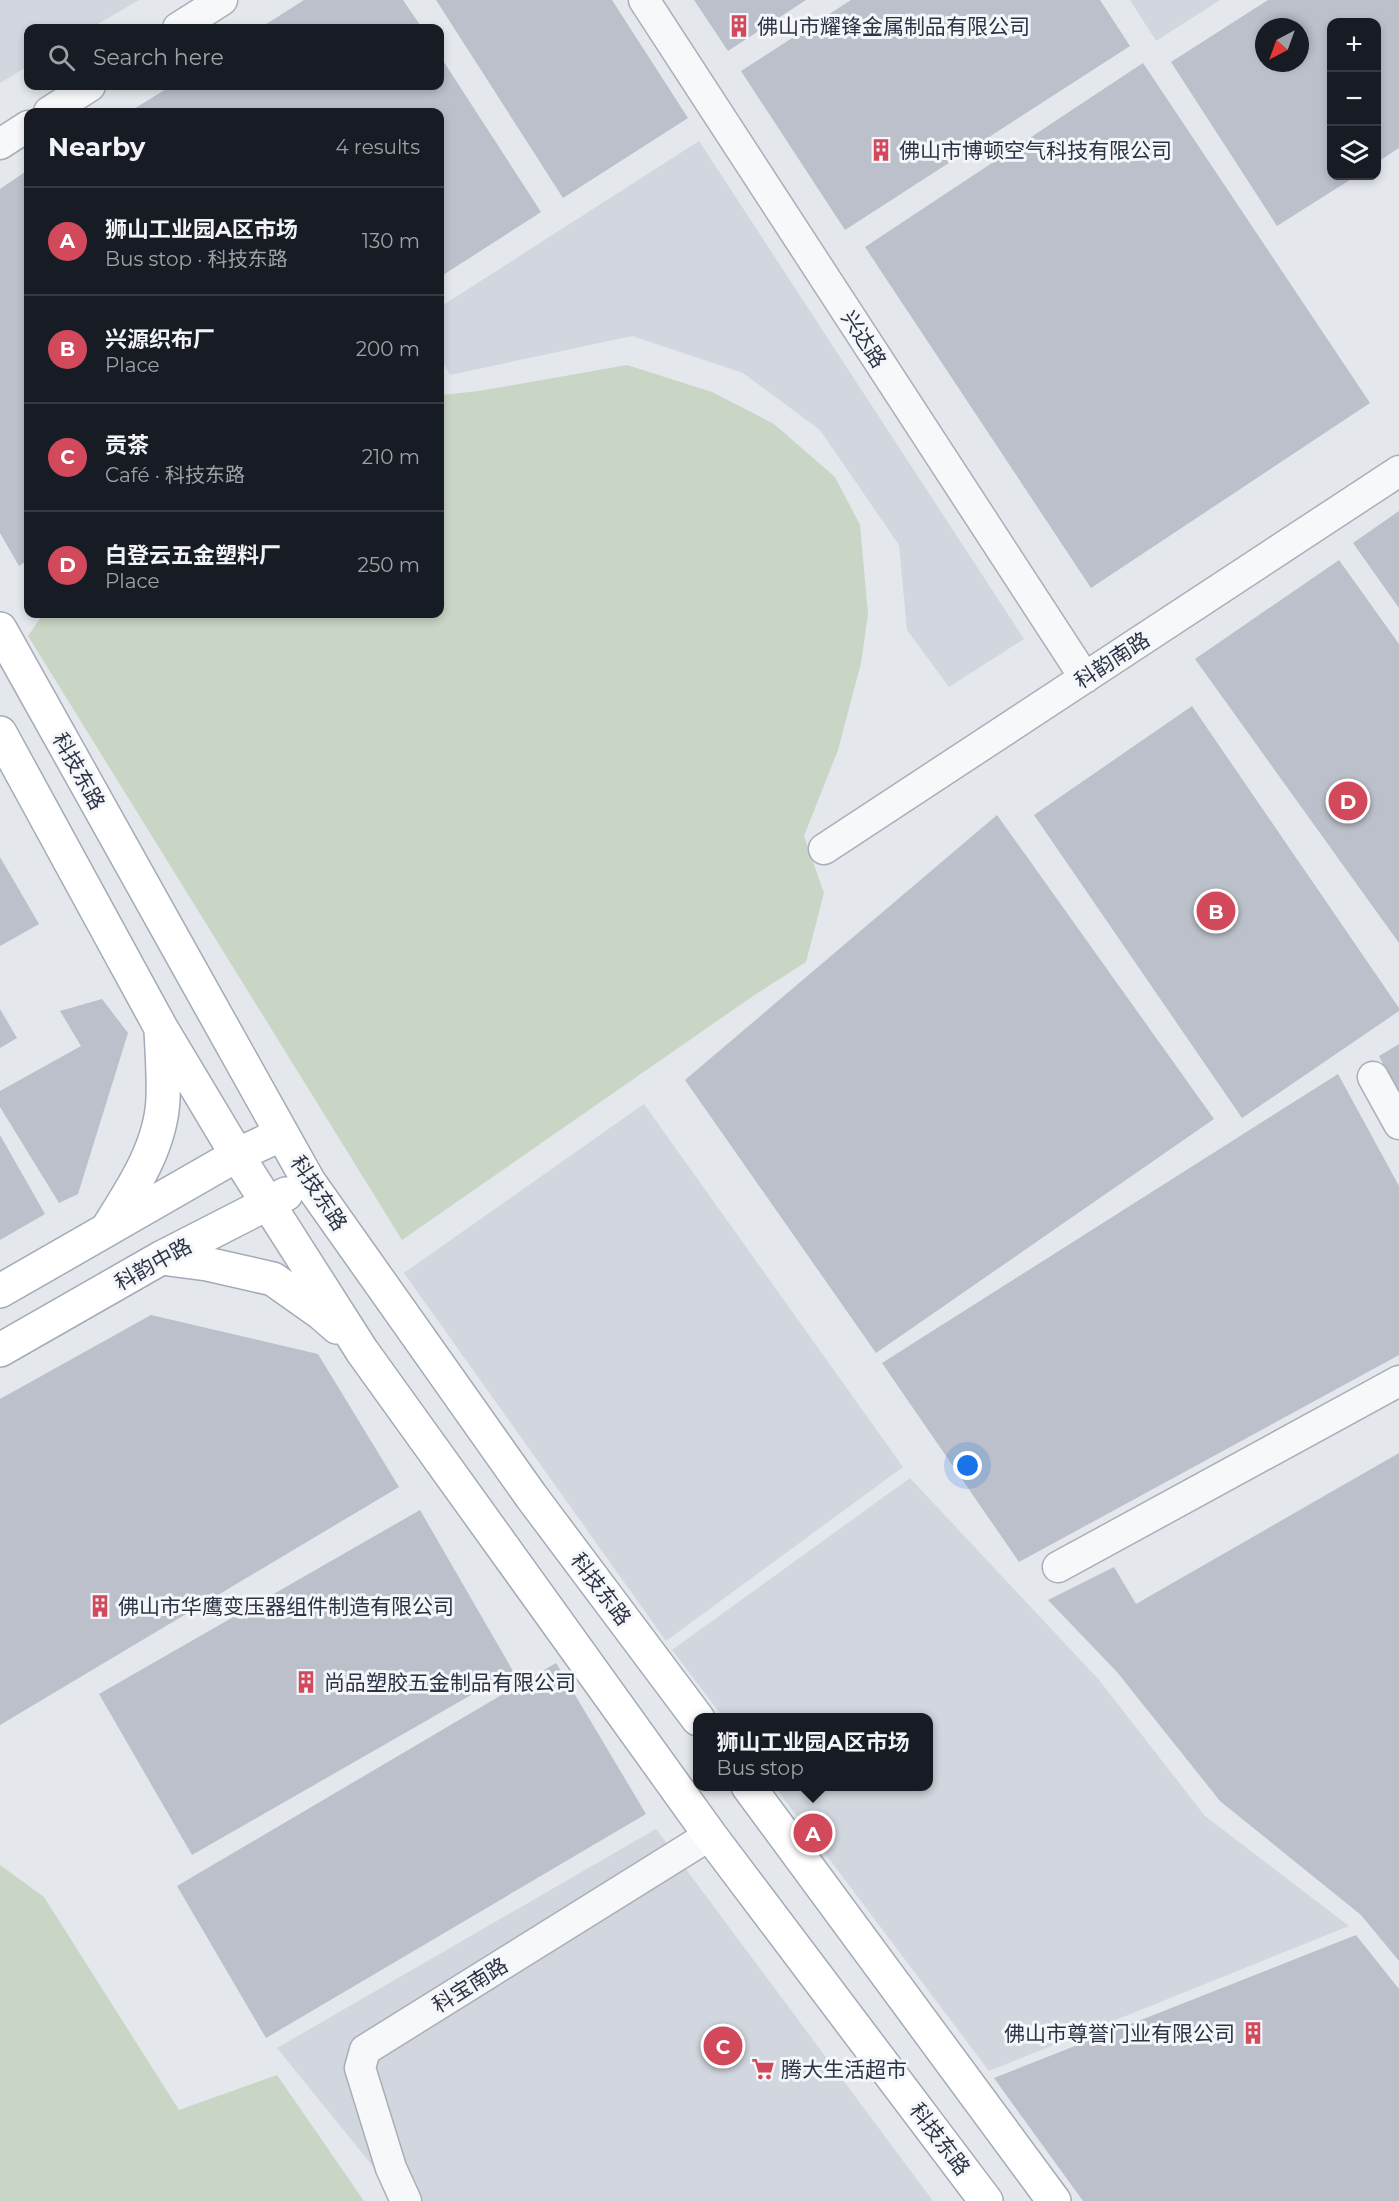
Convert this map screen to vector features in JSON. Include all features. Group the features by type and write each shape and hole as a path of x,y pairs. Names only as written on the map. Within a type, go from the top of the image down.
{"main road":[{"name":"科技东路","path":"0,629 309,1182 531,1496 694,1713"},
{"path":"0,733 161,1028 237,1155 362,1351"},
{"path":"106,1232 134,1187 155,1142 163,1102 161,1028"},
{"path":"0,1291 237,1155 282,1134"},
{"name":"科韵中路","path":"0,1350 161,1258 309,1182"},
{"path":"161,1258 207,1264 273,1279 321,1312 362,1351"},
{"name":"科技东路","path":"362,1351 710,1835 986,2201"},
{"path":"752,1791 1054,2201"}],"street":[{"path":"184,24 222,0"},
{"name":"兴达路","path":"644,0 1085,678"},
{"path":"55,108 84,90"},
{"path":"0,144 24,129"},
{"name":"科韵南路","path":"824,849 1399,471"},
{"path":"1374,1077 1399,1124"},
{"path":"1058,1567 1399,1381"},
{"name":"科宝南路","path":"406,2201 391,2168 360,2068 365,2050 710,1835"}],"shaded area":[{"path":"0,0 139,0 98,24 24,24 24,68 0,83"},
{"path":"1130,0 1220,0 1156,41"},
{"path":"699,141 1024,639 949,687 907,630 899,545 820,430 743,373 632,336 450,375 444,364 444,304"},
{"path":"644,1104 903,1467 666,1641 404,1273"},
{"path":"910,1478 1099,1680 1205,1816 1349,1926 989,2071 778,1791 933,1791 933,1713 720,1713 672,1650"},
{"path":"656,1829 933,2201 398,2201 277,2048"}],"green space":[{"path":"627,365 712,392 774,424 835,477 860,525 868,614 861,663 838,750 804,836 824,893 806,962 753,996 402,1240 28,636 40,618 444,618 444,395 479,391"},
{"path":"0,1865 44,1897 179,2110 277,2075 364,2201 0,2201"}],"building":[{"path":"304,0 403,0 419,24 266,24"},
{"path":"436,0 612,0 688,118 563,198"},
{"name":"佛山市耀锋金属制品有限公司","path":"694,0 806,0 728,51"},
{"name":"佛山市博顿空气科技有限公司","path":"851,0 1100,0 1130,46 845,230 741,71"},
{"path":"1268,0 1399,0 1399,148 1381,160 1381,18 1327,18 1327,180 1350,180 1277,226 1171,62"},
{"path":"444,62 541,212 444,274 444,108 135,108 165,90 444,90"},
{"path":"1143,63 1370,403 1091,588 865,247"},
{"path":"24,173 24,563 19,566 0,533 0,189"},
{"path":"1399,511 1399,608 1353,543"},
{"path":"1339,560 1399,644 1399,943 1195,659"},
{"path":"1192,706 1399,1008 1399,1011 1242,1118 1034,815"},
{"path":"997,815 1214,1119 876,1353 685,1080"},
{"path":"0,857 39,924 0,946"},
{"path":"102,999 128,1033 78,1194 59,1203 0,1107 0,1091 81,1046 60,1011"},
{"path":"0,1009 17,1038 0,1048"},
{"path":"1399,1044 1399,1094 1379,1056"},
{"path":"1338,1074 1399,1186 1399,1355 1019,1562 882,1363"},
{"path":"0,1135 45,1214 0,1240"},
{"name":"佛山市华鹰变压器组件制造有限公司","path":"151,1315 318,1354 399,1487 0,1725 0,1399"},
{"path":"1399,1453 1399,1961 1361,1915 1220,1801 1117,1672 1048,1600 1114,1567 1136,1604"},
{"name":"尚品塑胶五金制品有限公司","path":"420,1510 513,1671 192,1855 99,1694"},
{"path":"556,1663 646,1814 266,2038 177,1886"},
{"name":"佛山市尊誉门业有限公司","path":"1356,1935 1399,1989 1399,2201 1083,2201 994,2078"}],"place":[{"name":"佛山市耀锋金属制品有限公司","path":"739,26"},
{"name":"佛山市博顿空气科技有限公司","path":"881,150"},
{"name":"白登云五金塑料厂","path":"1348,801"},
{"name":"兴源织布厂","path":"1216,911"},
{"name":"佛山市华鹰变压器组件制造有限公司","path":"100,1606"},
{"name":"尚品塑胶五金制品有限公司","path":"306,1682"},
{"name":"狮山工业园A区市场","path":"813,1833"},
{"name":"佛山市尊誉门业有限公司","path":"1253,2033"},
{"name":"贡茶","path":"723,2046"},
{"name":"腾大生活超市","path":"763,2069"}]}
